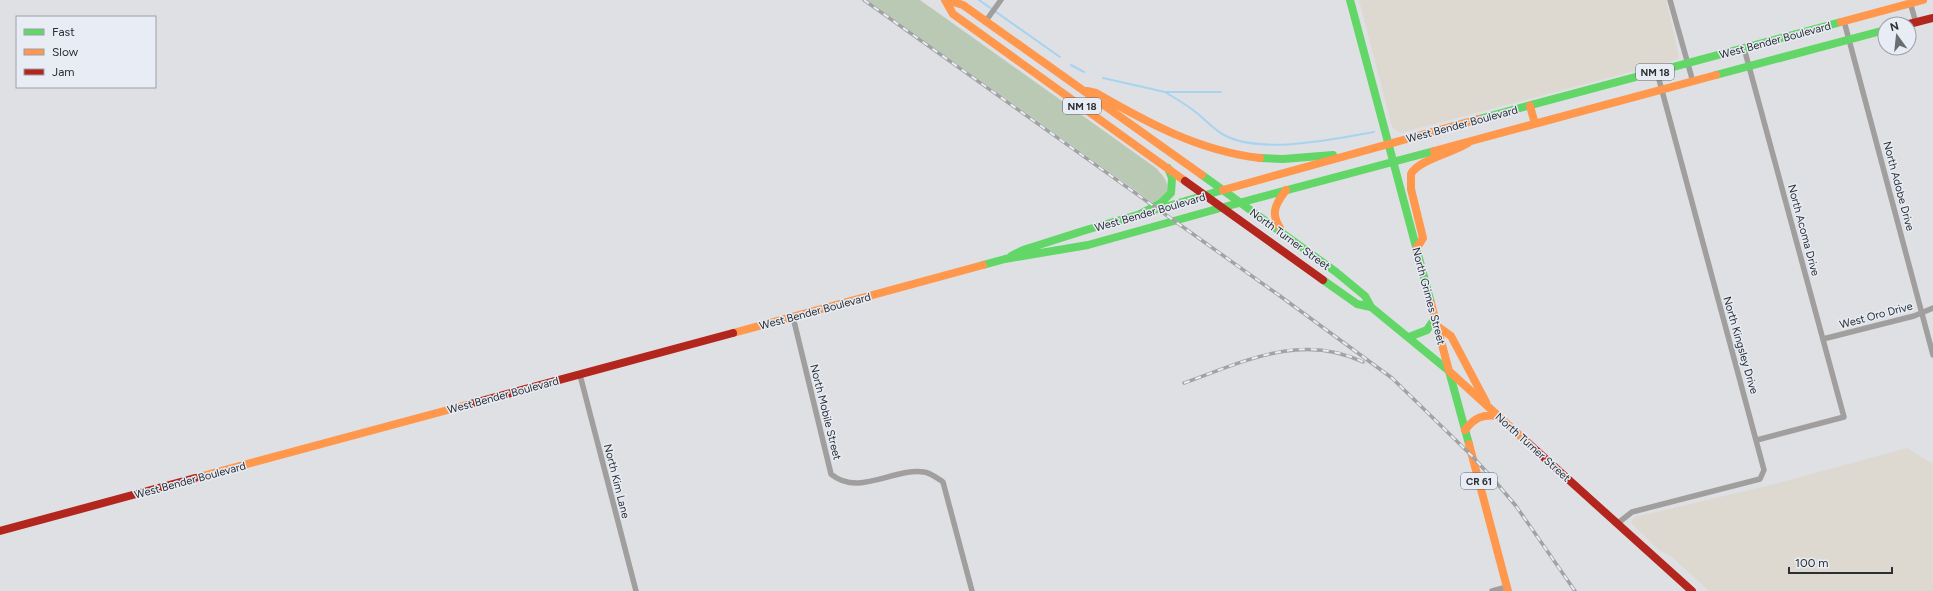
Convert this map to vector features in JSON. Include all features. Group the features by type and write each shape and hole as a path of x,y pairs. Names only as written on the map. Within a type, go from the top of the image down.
{"main road":[{"name":"NM 18","path":"945,0 963,5 1223,190"},
{"name":"NM 18","path":"945,0 953,14 1224,208"},
{"name":"North Grimes Street","path":"1350,0 1508,589"},
{"name":"West Bender Boulevard","path":"1005,259 1023,250 1223,190 1910,2 1923,0"},
{"path":"1917,22 1933,18"},
{"name":"West Bender Boulevard","path":"0,531 1005,259 1024,257 1114,239 1393,161 1662,91 1877,32"},
{"path":"1081,89 1096,93 1170,134 1188,142 1226,153 1265,159 1354,154"},
{"path":"1530,106 1535,124"},
{"path":"1416,249 1424,238 1410,183 1413,170 1417,165 1455,152 1470,141"},
{"path":"1138,215 1170,197 1173,180 1168,167"},
{"name":"North Turner Street","path":"1223,190 1336,272 1365,296 1371,307 1449,371 1692,591"},
{"path":"1284,234 1276,223 1273,215 1275,204 1286,190"},
{"name":"North Turner Street","path":"1224,208 1358,304 1371,307"},
{"path":"1409,337 1427,330 1436,322 1451,336 1457,350 1488,406"},
{"path":"1465,430 1471,421 1477,417 1485,415 1499,416"}],"street":[{"path":"986,22 1001,0"},
{"path":"1670,0 1693,82"},
{"path":"1910,2 1911,16"},
{"name":"North Adobe Drive","path":"1844,21 1933,355"},
{"name":"North Acoma Drive","path":"1744,48 1844,417 1757,440"},
{"name":"North Kingsley Drive","path":"1618,523 1632,512 1760,479 1764,470 1657,72"},
{"name":"West Oro Drive","path":"1823,339 1914,316 1933,308"},
{"name":"North Mobile Street","path":"793,317 831,474 839,481 866,483 901,474 924,472 943,482 972,591"},
{"name":"North Kim Lane","path":"580,375 636,591"},
{"path":"1492,591 1508,589"}],"shaded area":[{"path":"1359,0 1666,0 1679,57 1676,60 1400,133 1392,127"},
{"path":"1907,448 1933,464 1933,591 1709,591 1673,558 1659,550 1632,524 1632,520 1635,517 1775,484"}],"green space":[{"path":"867,0 920,0 1156,168 1167,183 1167,191 1163,200 1153,203"}],"waterway":[{"path":"979,0 1060,57"},
{"path":"1071,65 1084,72"},
{"path":"1103,78 1165,92 1221,92"},
{"path":"1165,92 1193,110 1220,133 1239,141 1277,145 1298,144 1374,132"}],"railway":[{"path":"864,0 1280,296 1392,378 1472,456 1494,480 1516,506 1575,591"},
{"path":"1184,383 1250,359 1272,353 1295,350 1317,350 1340,353 1363,362"}],"traffic: fast":[{"path":"1350,0 1431,303"},
{"path":"1479,119 1841,22"},
{"path":"1716,75 1877,32"},
{"path":"1224,207 1434,151"},
{"path":"1260,158 1283,159 1333,155"},
{"path":"1138,215 1161,203 1171,193 1172,178 1168,168"},
{"path":"1202,175 1336,272 1365,296 1371,307"},
{"path":"1011,256 1023,250 1086,230 1223,190"},
{"path":"983,265 1005,259 1088,245 1224,207"},
{"path":"1323,280 1357,304 1371,307 1449,371 1469,444"},
{"path":"1409,337 1427,330 1435,318"}],"traffic: slow":[{"path":"945,0 953,14 1185,181"},
{"path":"946,0 963,5 1202,175"},
{"path":"1841,22 1923,0"},
{"path":"1434,151 1716,75"},
{"path":"1087,91 1096,93 1155,125 1195,142 1216,149 1260,158"},
{"path":"1530,106 1535,124"},
{"path":"1223,190 1479,119"},
{"path":"1416,249 1423,238 1411,189 1411,174 1415,169 1428,161 1468,143"},
{"path":"1280,228 1275,218 1275,213 1279,199 1286,190"},
{"path":"733,333 983,265"},
{"path":"1431,303 1449,371 1528,443"},
{"path":"1437,326 1451,336 1486,402"},
{"path":"195,478 470,404"},
{"path":"1465,430 1472,422 1480,417 1499,416"},
{"path":"1469,444 1508,591"}],"traffic: jam":[{"path":"1917,22 1933,18"},
{"path":"1185,181 1323,280"},
{"path":"470,404 733,333"},
{"path":"1528,443 1692,591"},
{"path":"0,531 195,478"}]}
